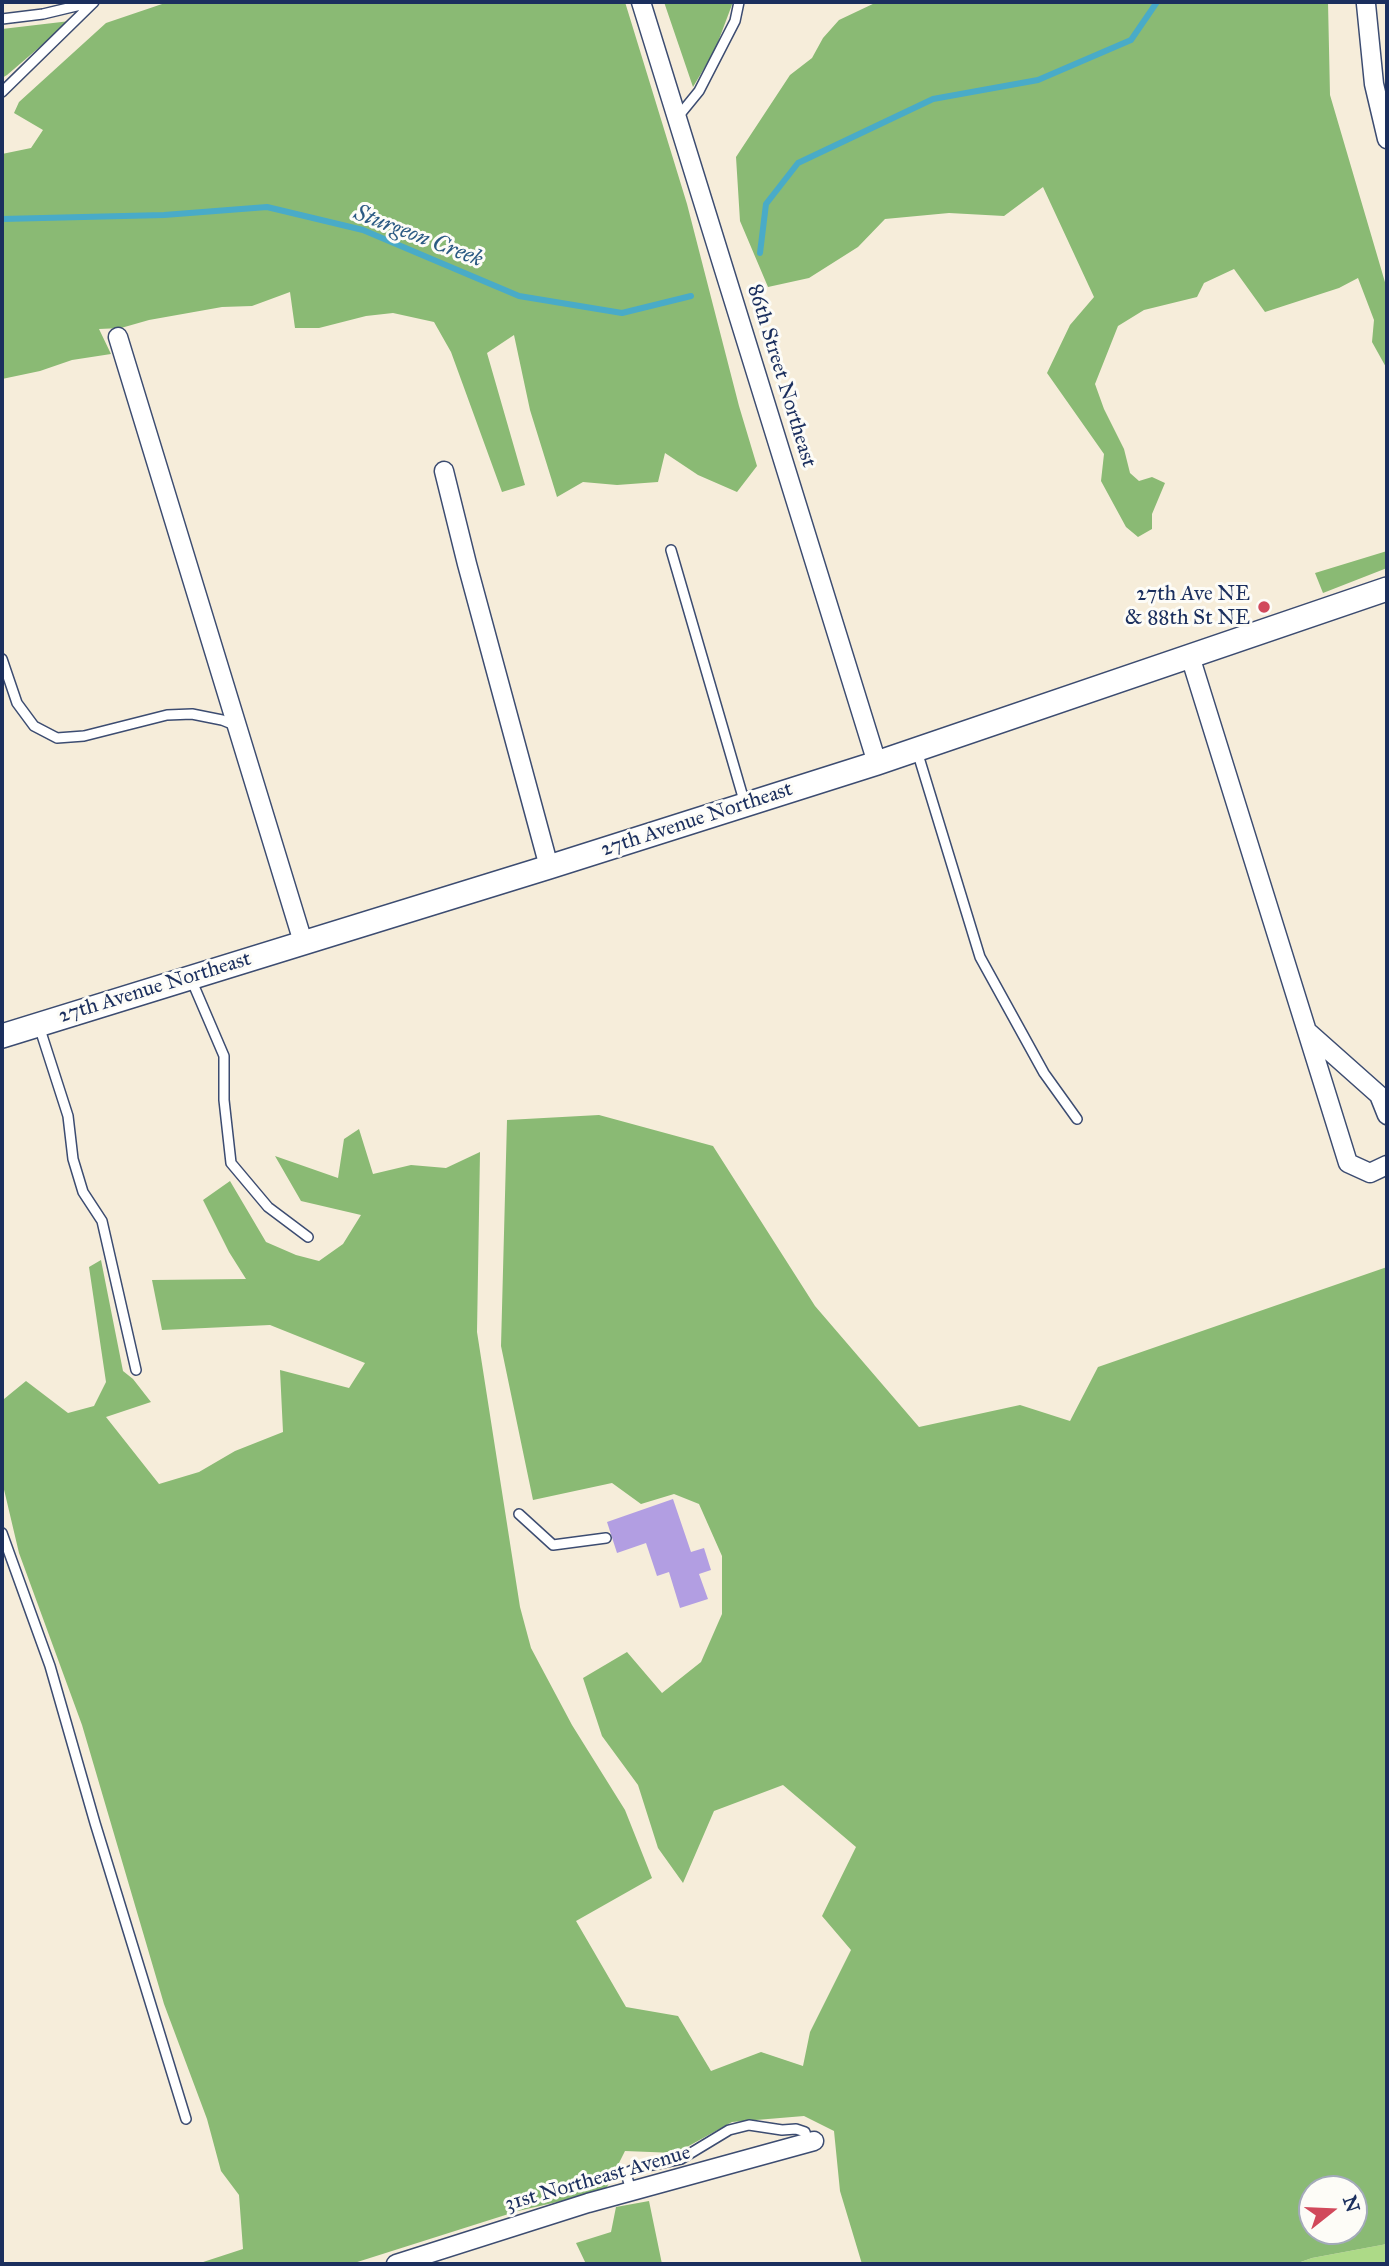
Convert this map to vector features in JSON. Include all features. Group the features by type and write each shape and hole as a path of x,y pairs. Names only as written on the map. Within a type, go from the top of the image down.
{"street":[{"name":"86th Street Northeast","path":"642,2 877,764"},
{"path":"1366,4 1374,85 1383,106 1387,139"},
{"path":"118,337 303,942"},
{"path":"444,471 550,867"},
{"name":"27th Avenue Northeast","path":"2,1036 877,764 1387,589"},
{"path":"1190,656 1348,1163 1370,1174 1387,1165"},
{"path":"1307,1031 1378,1095 1387,1115"},
{"name":"31st Northeast Avenue","path":"396,2264 631,2191 811,2142"}],"lane":[{"path":"2,19 43,14 95,2"},
{"path":"2,92 95,2"},
{"path":"677,118 705,79 735,21 739,2"},
{"path":"671,550 745,805"},
{"path":"2,659 17,703 34,726 57,738 84,736 167,715 192,714 222,720 238,727"},
{"path":"917,750 980,957 1044,1073 1077,1119"},
{"path":"190,978 224,1056 231,1163 268,1207 308,1237"},
{"path":"38,1024 68,1116 73,1159 83,1192 102,1221 136,1370"},
{"path":"519,1514 553,1545 606,1538"},
{"path":"2,1533 50,1666 186,2119"},
{"path":"631,2191 626,2173 637,2168 681,2159 729,2130 749,2125 782,2130 796,2129 805,2132 811,2142"}],"green space":[{"path":"168,2 625,2 687,204 757,466 737,492 698,475 665,453 658,482 617,485 583,482 557,497 530,410 514,335 487,353 525,485 502,492 451,352 434,322 393,313 366,316 319,328 295,328 290,292 252,306 222,307 149,320 121,328 99,329 111,354 72,360 40,371 2,379 2,154 31,148 43,130 14,113 19,102 106,23"},
{"path":"664,2 733,2 715,50 693,87"},
{"path":"877,2 1328,2 1330,95 1387,289 1387,369 1372,342 1374,320 1358,278 1339,288 1265,312 1234,269 1204,283 1197,297 1144,310 1118,326 1095,384 1124,449 1130,473 1139,481 1152,477 1165,483 1152,514 1152,529 1138,537 1126,527 1101,481 1104,454 1047,373 1070,325 1094,297 1043,187 1004,216 949,213 885,219 858,247 809,278 768,287 740,221 736,157 790,75 812,58 823,38 839,20"},
{"path":"70,21 7,75 2,78 2,29"},
{"path":"1387,551 1387,568 1323,593 1315,573"},
{"path":"599,1115 713,1146 815,1306 919,1427 1020,1405 1070,1421 1098,1367 1387,1267 1387,2244 1312,2258 1295,2264 862,2264 840,2191 834,2131 804,2116 732,2122 676,2153 625,2151 605,2191 518,2211 351,2264 197,2264 243,2249 239,2195 221,2171 207,2119 164,2004 82,1725 19,1553 2,1481 2,1409 4,1399 26,1381 68,1413 94,1406 106,1382 89,1267 101,1260 123,1371 151,1402 106,1417 159,1484 199,1472 235,1451 283,1432 280,1370 349,1388 365,1363 270,1325 162,1330 152,1280 246,1279 203,1200 230,1181 266,1242 296,1255 319,1261 343,1244 361,1215 301,1201 275,1156 338,1178 344,1139 359,1129 373,1174 411,1165 446,1168 480,1152 477,1332 520,1607 531,1648 572,1725 625,1810 652,1878 576,1921 626,2007 678,2016 711,2071 761,2052 803,2066 810,2032 851,1950 822,1916 856,1847 783,1785 714,1811 683,1883 658,1848 638,1785 602,1736 583,1678 627,1652 662,1693 701,1662 722,1614 722,1556 699,1504 674,1494 641,1504 612,1483 533,1500 501,1346 507,1120"},
{"path":"649,2201 662,2264 586,2264 576,2243 611,2232 616,2207"},
{"path":"1387,2244 1387,2264 1295,2264 1312,2258"}],"building":[{"path":"673,1499 691,1552 704,1548 711,1570 699,1574 708,1599 680,1608 669,1572 657,1576 646,1543 617,1553 607,1522"}],"waterway":[{"name":"Sturgeon Creek","path":"760,253 766,204 798,163 933,99 1038,80 1131,40 1157,2"},
{"name":"Sturgeon Creek","path":"2,219 164,215 267,207 363,230 519,296 622,313 691,296"}],"place":[{"name":"27th Ave NE & 88th St NE","path":"1264,607"}]}
